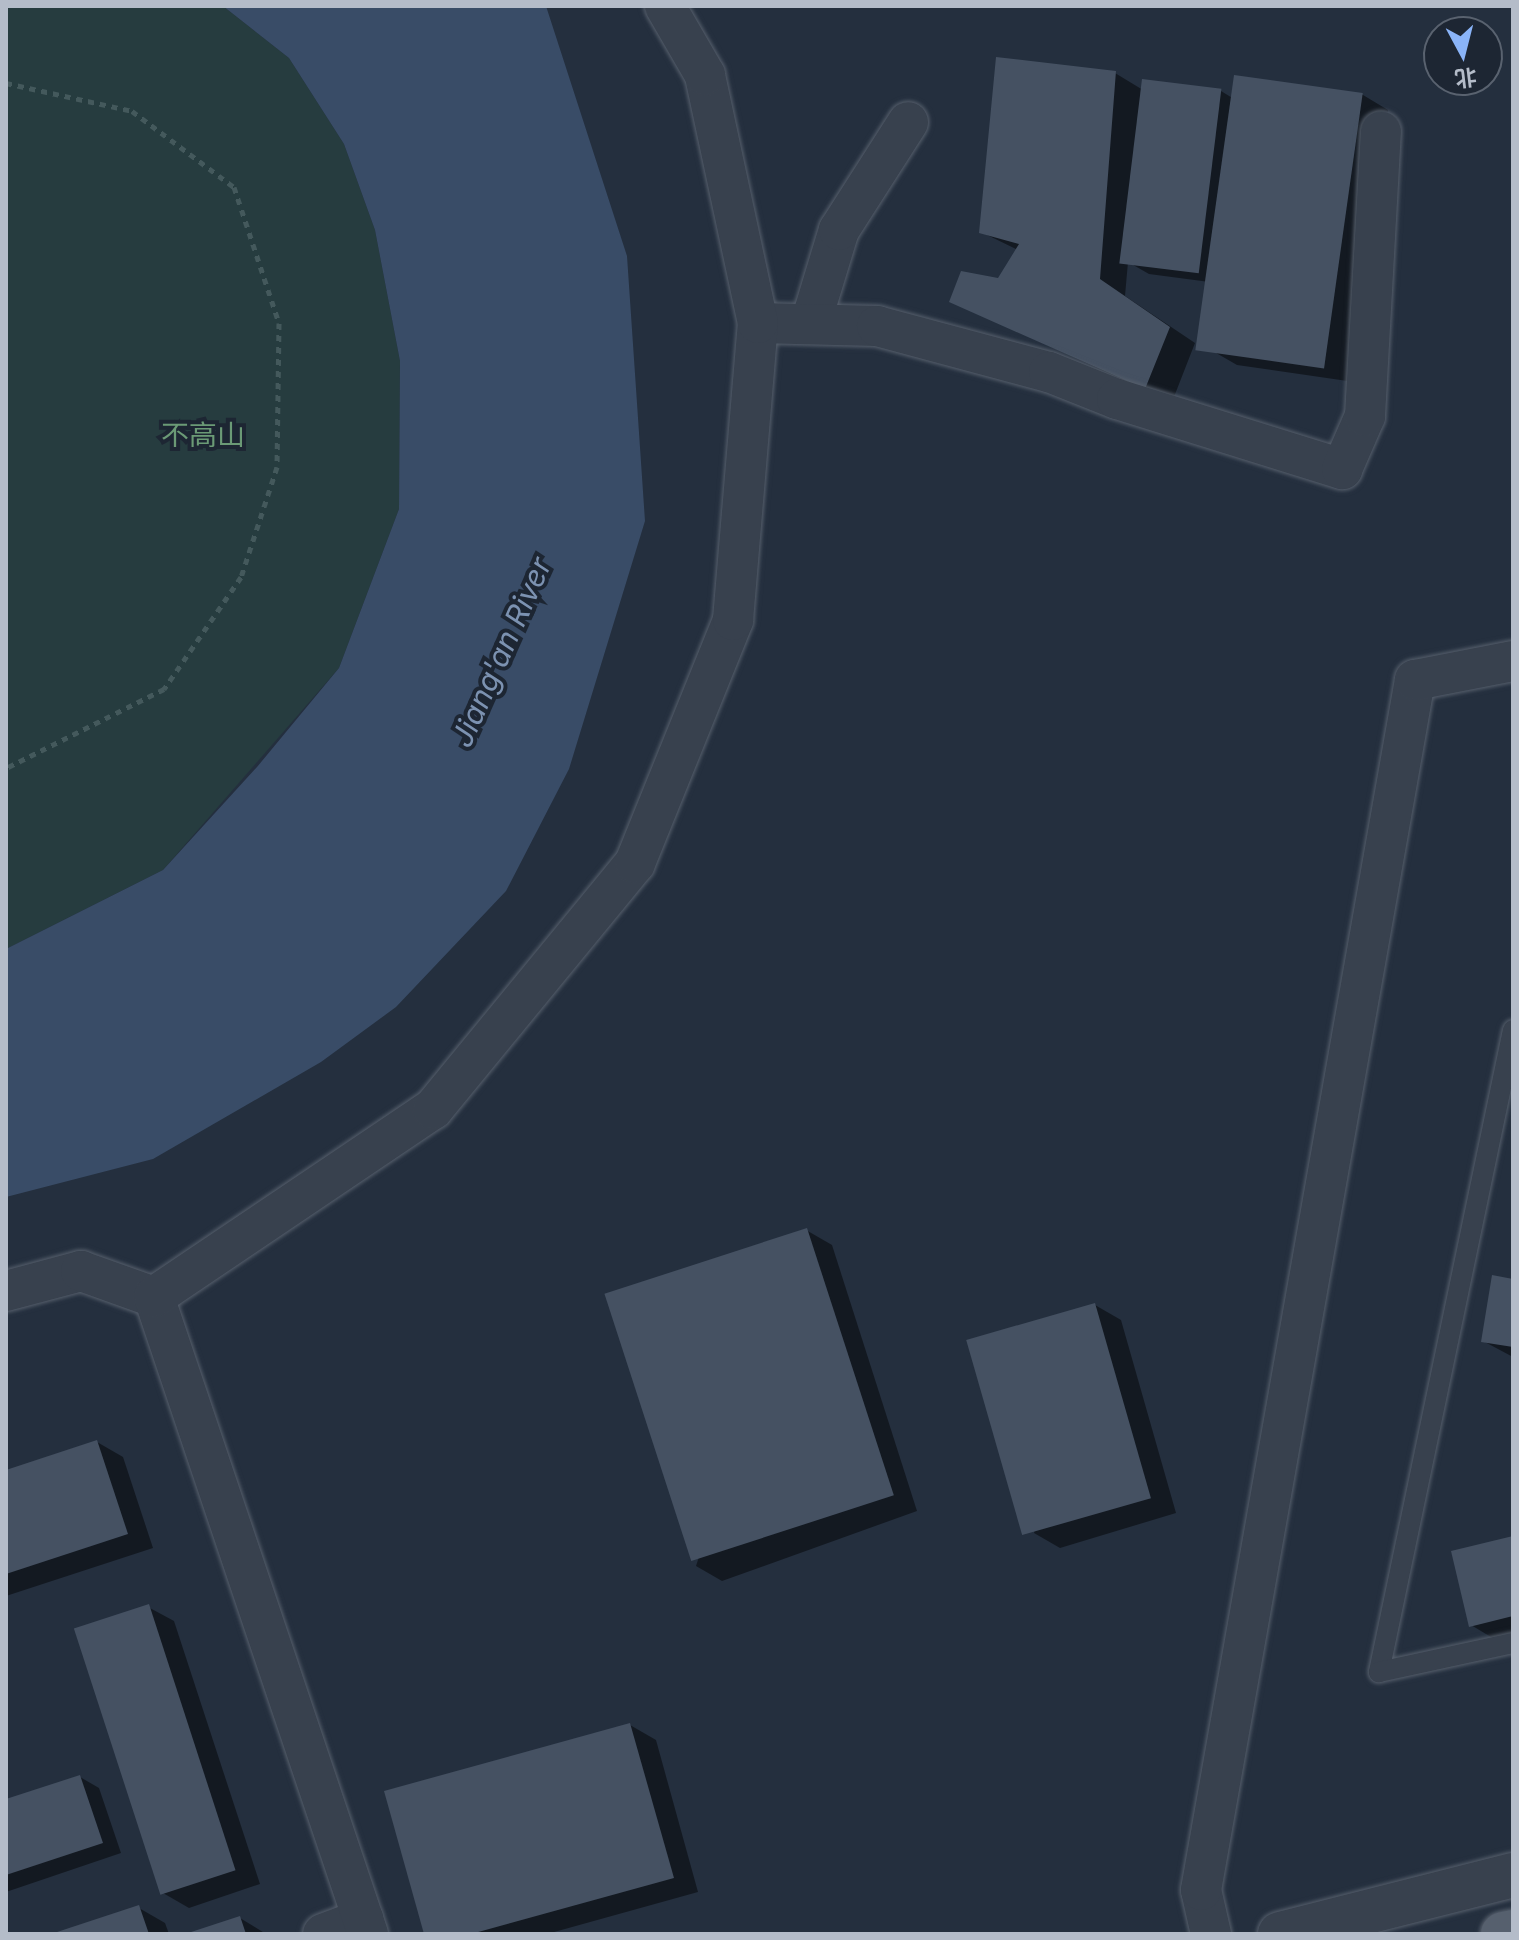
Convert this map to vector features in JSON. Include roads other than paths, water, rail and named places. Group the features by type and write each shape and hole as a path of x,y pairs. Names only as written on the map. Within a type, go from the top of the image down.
{"main road":[{"path":"1503,1934 1513,1932"}],"street":[{"path":"665,6 705,75"},
{"path":"154,1297 433,1109 635,863 733,620 758,323 705,75 683,6"},
{"path":"811,322 839,230 908,122"},
{"path":"758,323 877,326 1049,372 1342,469 1365,416 1381,131"},
{"path":"1211,1934 1201,1890 1415,680 1513,661"},
{"path":"6,1291 81,1271 154,1297"},
{"path":"154,1297 366,1926 323,1934"},
{"path":"1280,1934 1513,1875"}],"lane":[{"path":"1513,1030 1379,1672 1513,1643"}],"water":[{"name":"Jiang'an River","path":"223,6 546,6 627,256 645,521 569,769 506,891 396,1007 321,1062 153,1159 6,1197 6,949 163,870 257,767 339,668 399,509 400,361 375,230 344,144 289,58"}],"park label":[{"name":"不高山","path":"203,435"}]}
